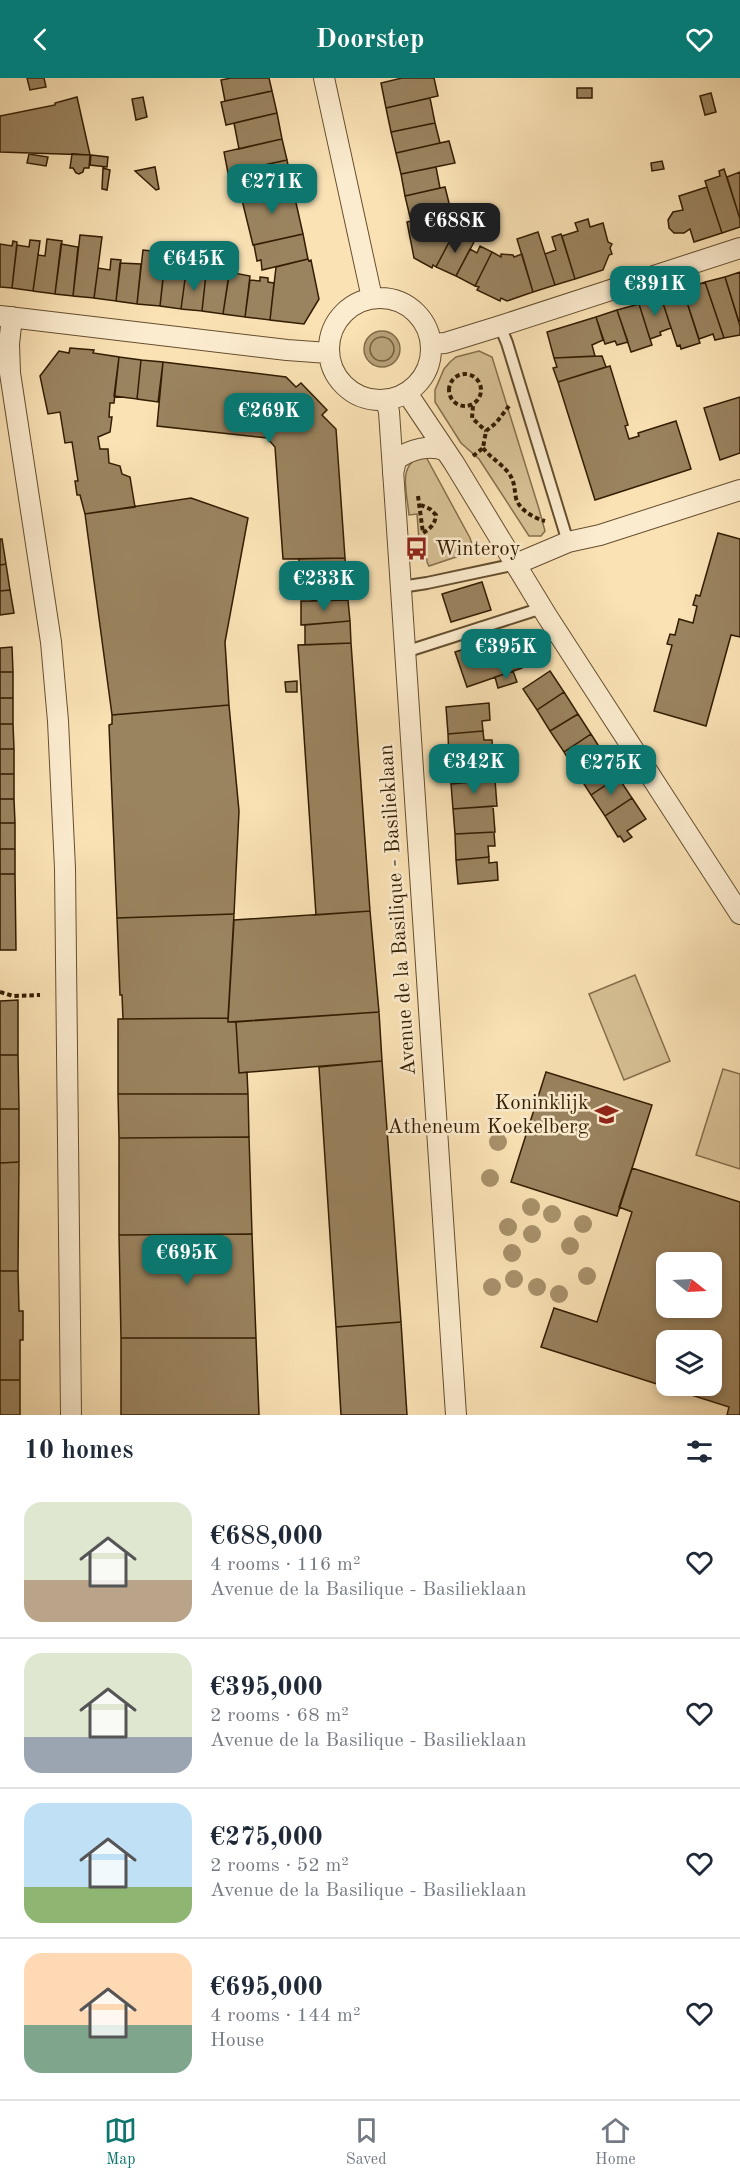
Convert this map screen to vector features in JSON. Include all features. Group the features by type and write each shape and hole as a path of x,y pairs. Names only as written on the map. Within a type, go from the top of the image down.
{"street":[{"path":"324,78 372,298"},
{"path":"431,344 445,343 500,326 740,248"},
{"path":"372,298 399,301 411,308 428,330 431,344 426,371 418,384 407,393 386,400 365,398 347,389 338,379 328,353 335,324 345,311 357,303 372,298"},
{"path":"71,1415 64,825 58,720 51,642 10,373 6,316 328,353"},
{"path":"407,393 446,451 542,608 740,914"},
{"name":"Avenue de la Basilique - Basilieklaan","path":"386,400 389,412 456,1415"},
{"path":"393,474 396,460 405,453 437,447 446,451"},
{"path":"516,564 568,542 600,535 740,490"}],"lane":[{"path":"500,326 568,542"},
{"path":"401,587 516,564"},
{"path":"405,652 542,608"}],"path":[{"path":"473,406 460,407 450,398 449,385 458,375 470,374 480,382 482,396 473,406 472,418 486,431"},
{"path":"467,454 472,456 483,448 486,431 496,423 510,405"},
{"path":"483,448 492,459 507,470 514,481 516,501 526,511 543,521 561,517"},
{"path":"421,506 430,509 436,515 432,527 423,533"},
{"path":"0,992 13,996 40,995"}],"shaded area":[{"path":"479,351 492,357 539,509 545,531 541,536 529,536 479,459 461,443 435,402 435,390 444,369 450,362 456,357"},
{"path":"425,455 470,538 474,551 429,566 425,539 419,540 417,514 409,515 405,479 410,464"},
{"path":"635,975 670,1061 624,1080 589,994"},
{"path":"723,1069 740,1074 740,1169 696,1155"}],"water":[{"path":"382,331 395,336 400,349 395,362 382,367 369,362 364,349 369,336"}],"building":[{"path":"27,78 44,78 46,87 30,90"},
{"path":"269,78 272,91 225,101 221,80"},
{"path":"402,78 434,78 438,96 386,108 381,83"},
{"path":"577,88 592,88 592,98 577,98"},
{"path":"272,91 277,113 226,125 221,102"},
{"path":"711,93 716,112 705,115 700,96"},
{"path":"77,97 90,155 0,152 0,116 55,105 55,103"},
{"path":"143,97 147,117 136,120 132,99"},
{"path":"430,98 435,123 391,132 386,108"},
{"path":"277,113 282,139 239,149 234,123"},
{"path":"435,123 440,143 396,153 391,132"},
{"path":"282,139 287,160 228,173 224,152"},
{"path":"449,141 455,163 401,174 396,153"},
{"path":"29,154 48,157 46,166 27,163"},
{"path":"72,154 90,155 89,168 84,168 79,174 76,173 73,168 70,168"},
{"path":"91,155 108,157 107,167 90,165"},
{"path":"287,160 292,185 241,196 239,189 236,190 235,183 231,184 228,173"},
{"path":"662,161 664,169 652,171 651,163"},
{"path":"155,167 159,189 156,190 135,171"},
{"path":"436,167 440,188 405,196 401,174"},
{"path":"103,168 110,170 107,190 102,189"},
{"path":"724,169 740,219 740,227 722,233 705,181 720,176 719,171"},
{"path":"740,172 740,219 727,177"},
{"path":"292,185 303,234 253,245 241,196"},
{"path":"445,187 450,207 410,217 405,196"},
{"path":"707,187 722,233 694,242 690,229 684,233 674,233 669,228 668,220 673,212 683,210 679,196"},
{"path":"450,207 450,228 455,231 436,267 433,265 432,268 414,258 407,222 411,221 410,217"},
{"path":"588,219 590,227 603,223 608,242 612,244 610,248 612,254 609,255 603,270 575,279 562,236 578,231 575,223"},
{"path":"455,231 475,240 456,276 436,267"},
{"path":"538,232 555,285 533,292 517,239"},
{"path":"303,234 308,259 262,270 261,260 257,261 254,245"},
{"path":"561,234 575,279 555,285 545,254 556,250 552,237"},
{"path":"80,235 102,237 94,298 73,296"},
{"path":"47,239 62,241 55,294 33,291 38,255 45,256"},
{"path":"30,240 40,241 33,291 12,288 17,245 29,247"},
{"path":"13,241 17,242 12,288 0,287 0,244 12,246"},
{"path":"61,244 78,247 73,296 55,294"},
{"path":"480,246 492,252 475,286 456,276 470,249 477,253"},
{"path":"143,250 166,253 160,306 137,304"},
{"path":"492,252 501,257 501,254 514,257 522,254 533,292 507,301 501,298 500,301 477,290 479,287 475,286"},
{"path":"111,259 121,260 116,301 94,298 98,268 110,270"},
{"path":"311,260 319,299 304,324 270,320 276,267"},
{"path":"120,263 141,264 137,304 116,301"},
{"path":"230,267 234,268 234,273 250,276 245,317 223,314"},
{"path":"164,269 186,272 181,309 160,306"},
{"path":"186,272 206,274 202,311 181,309"},
{"path":"740,272 740,321 739,322 725,277"},
{"path":"206,274 229,276 223,314 202,311"},
{"path":"260,277 268,278 268,282 274,283 270,320 245,317 250,280 260,281"},
{"path":"725,277 740,326 740,335 724,338 705,282"},
{"path":"705,282 724,338 715,340 713,334 699,339 683,290"},
{"path":"683,290 700,343 681,349 680,345 677,346 661,297"},
{"path":"661,297 671,328 650,339 639,304"},
{"path":"639,304 652,345 631,352 617,310"},
{"path":"617,310 628,342 617,345 615,341 605,344 596,317"},
{"path":"596,317 603,340 592,345 595,356 554,358 547,332"},
{"path":"70,348 94,350 93,353 119,357 114,403 110,403 109,417 112,417 110,432 98,437 100,449 108,449 109,463 120,466 122,474 130,477 135,507 85,514 80,495 77,495 75,481 78,481 72,442 65,443 60,412 48,414 40,376 59,351 69,353"},
{"path":"602,356 606,367 558,382 553,368 557,367 554,358"},
{"path":"119,357 141,360 137,399 114,396"},
{"path":"141,360 163,362 158,402 137,399"},
{"path":"163,362 286,377 296,387 301,383 327,410 322,415 336,429 345,558 283,559 275,447 267,438 157,426"},
{"path":"610,366 628,425 625,426 629,439 639,436 638,433 676,421 691,469 595,500 558,382"},
{"path":"740,397 740,453 720,460 704,408"},
{"path":"191,498 248,518 225,642 229,705 112,715 85,514"},
{"path":"718,533 740,539 740,637 731,635 706,726 654,711 672,645 667,644 670,634 675,635 679,619 693,623 697,606 693,605 696,595 700,596"},
{"path":"0,539 2,539 6,564 0,565"},
{"path":"345,558 347,580 309,582 309,575 300,575 299,559"},
{"path":"6,564 10,590 0,591 0,565"},
{"path":"347,580 348,600 312,601 311,590 317,590 317,582"},
{"path":"482,582 491,610 451,622 442,594"},
{"path":"10,590 14,613 0,615 0,591"},
{"path":"348,600 350,621 301,625 301,601"},
{"path":"350,621 351,643 305,645 305,625"},
{"path":"511,634 522,668 467,687 455,652"},
{"path":"351,643 370,911 316,915 298,645"},
{"path":"12,647 13,672 0,672 0,648"},
{"path":"513,671 517,682 498,688 495,677"},
{"path":"550,671 564,692 537,710 523,689"},
{"path":"0,672 13,672 13,698 0,698"},
{"path":"297,681 297,692 286,692 285,682"},
{"path":"564,692 578,714 550,731 537,710"},
{"path":"0,698 13,698 13,724 0,724"},
{"path":"489,703 490,720 482,721 483,731 448,734 446,707"},
{"path":"229,705 239,811 234,914 117,918 109,725 112,724 112,715"},
{"path":"578,714 591,734 564,752 550,731"},
{"path":"0,724 13,724 14,749 0,749"},
{"path":"483,731 484,740 492,740 493,756 449,759 448,734"},
{"path":"591,734 605,756 577,773 564,752"},
{"path":"0,749 14,749 14,774 0,774"},
{"path":"493,756 495,780 451,784 449,759"},
{"path":"605,756 618,777 591,795 577,773"},
{"path":"0,774 14,774 14,799 0,799"},
{"path":"618,777 632,798 605,816 591,795"},
{"path":"495,780 497,806 453,809 451,784"},
{"path":"632,798 646,819 627,831 632,837 624,842 620,836 618,837 605,816"},
{"path":"0,799 14,799 15,823 0,823"},
{"path":"493,806 495,832 455,834 453,809"},
{"path":"0,823 15,823 15,849 0,849"},
{"path":"494,832 495,846 488,846 489,857 456,860 455,834"},
{"path":"0,849 15,849 15,874 0,874"},
{"path":"489,857 489,863 497,862 498,880 458,884 456,860"},
{"path":"0,874 15,874 16,950 0,950"},
{"path":"370,911 379,1012 228,1022 234,920"},
{"path":"234,914 228,1018 123,1019 117,918"},
{"path":"18,1000 18,1055 0,1055 0,1001"},
{"path":"379,1012 382,1061 239,1073 236,1022"},
{"path":"228,1018 228,1022 236,1022 239,1073 247,1072 248,1094 118,1094 118,1019"},
{"path":"0,1055 18,1055 19,1109 0,1109"},
{"path":"382,1061 401,1322 336,1327 319,1067"},
{"path":"546,1072 652,1105 617,1216 511,1182"},
{"path":"118,1094 248,1094 249,1137 119,1138"},
{"path":"0,1109 19,1109 19,1162 0,1163"},
{"path":"249,1137 252,1234 119,1235 119,1138"},
{"path":"19,1162 18,1271 0,1271 0,1163"},
{"path":"632,1168 740,1202 740,1415 727,1415 729,1407 695,1396 722,1396 722,1330 656,1330 656,1384 541,1347 554,1308 597,1322 632,1212 619,1207"},
{"path":"252,1234 256,1338 121,1338 119,1235"},
{"path":"0,1271 18,1271 19,1311 23,1311 20,1380 0,1380"},
{"path":"401,1322 407,1415 341,1415 336,1327"},
{"path":"121,1338 256,1338 259,1415 121,1415"},
{"path":"0,1380 20,1380 20,1415 0,1415"}],"place":[{"name":"Winteroy","path":"417,549"},
{"name":"Koninklijk Atheneum Koekelberg","path":"607,1115"}]}
